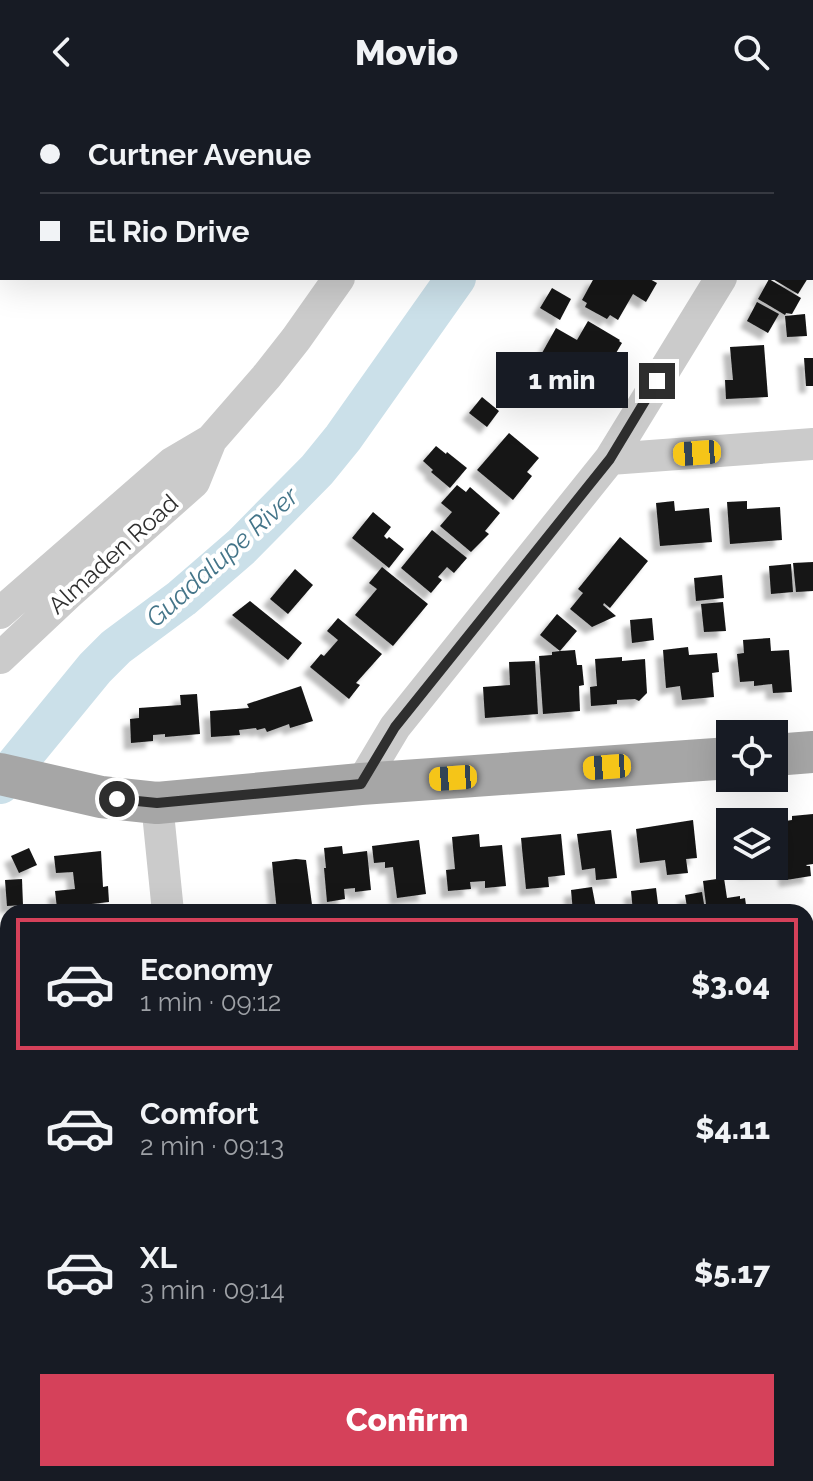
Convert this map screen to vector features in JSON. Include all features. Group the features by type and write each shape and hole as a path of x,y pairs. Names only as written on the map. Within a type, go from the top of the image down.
{"main road":[{"path":"788,754 813,752"},
{"path":"0,774 101,797 157,803 361,784 716,759"}],"street":[{"name":"Almaden Road","path":"0,613 172,463 211,440 266,377 338,280"},
{"path":"361,784 395,727 610,459 720,280"},
{"name":"Almaden Road","path":"0,658 194,482 211,440"},
{"path":"610,459 813,444"},
{"path":"157,803 167,904"}],"building":[{"path":"593,280 652,280 657,283 646,302 633,294 618,320 610,315 607,319 585,307 587,303 582,300"},
{"path":"768,280 801,298 792,314 785,315 758,299"},
{"path":"774,280 807,280 798,294"},
{"path":"552,288 571,299 560,320 540,308"},
{"path":"757,302 779,314 768,333 747,321"},
{"path":"805,314 807,336 787,337 785,316"},
{"path":"588,321 622,343 597,385 542,353 556,328 577,340"},
{"path":"764,345 768,397 726,399 725,380 733,380 730,347"},
{"path":"804,358 813,358 813,386 806,386"},
{"path":"482,397 499,411 487,427 469,413"},
{"path":"509,433 539,458 527,472 532,476 513,500 477,470"},
{"path":"436,446 467,468 450,488 423,461"},
{"path":"457,485 466,492 470,487 500,513 485,531 489,534 471,552 440,526 452,512 441,503"},
{"path":"674,501 675,511 709,508 712,542 660,546 656,503"},
{"path":"747,501 747,509 780,507 782,540 730,544 727,502"},
{"path":"373,512 391,527 384,536 404,549 389,568 352,538"},
{"path":"432,530 467,558 454,573 447,567 438,577 442,580 431,593 401,568"},
{"path":"620,537 648,561 610,608 604,603 616,616 592,627 570,609 583,593 578,589"},
{"path":"813,562 813,591 796,592 793,563"},
{"path":"791,564 793,592 771,594 769,566"},
{"path":"382,567 428,604 393,646 355,615 377,589 369,583"},
{"path":"295,569 313,585 288,614 270,599"},
{"path":"722,575 724,598 696,601 694,578"},
{"path":"250,601 302,643 288,660 232,615"},
{"path":"723,602 726,631 704,632 701,604"},
{"path":"557,614 577,631 560,651 540,635"},
{"path":"338,618 382,654 356,683 360,685 349,699 310,667 338,640 327,631"},
{"path":"652,618 654,640 632,643 630,620"},
{"path":"770,638 771,651 789,650 792,692 773,693 772,684 754,686 754,681 740,682 737,654 744,653 743,640"},
{"path":"688,647 689,655 717,653 719,672 712,673 714,697 682,700 680,686 666,688 663,650"},
{"path":"575,650 577,665 582,665 584,685 579,686 580,711 543,714 539,656"},
{"path":"622,657 622,661 645,659 647,693 639,701 617,700 617,704 591,706 590,687 597,686 595,659"},
{"path":"535,661 538,714 485,718 483,687 510,685 509,662"},
{"path":"301,686 313,721 290,728 289,724 267,732 265,728 256,728 239,730 240,735 211,737 210,711 249,708 247,704"},
{"path":"197,694 200,734 153,735 153,741 131,743 130,719 139,718 139,708 181,705 180,695"},
{"path":"813,814 813,864 806,865 810,866 811,876 788,880 788,821 792,820 792,816"},
{"path":"693,820 697,858 686,859 688,873 667,875 665,860 640,863 636,829"},
{"path":"611,830 617,878 596,880 595,868 582,870 577,834"},
{"path":"479,834 480,847 502,845 506,886 485,888 485,881 470,882 471,889 448,891 446,870 455,869 452,837"},
{"path":"561,834 565,875 548,877 549,887 526,889 521,838"},
{"path":"419,840 426,894 397,898 393,867 385,868 385,862 374,863 372,846"},
{"path":"342,846 343,854 367,851 371,890 355,892 355,888 344,889 345,899 327,902 324,848"},
{"path":"29,848 37,865 19,873 11,856"},
{"path":"101,851 103,887 108,886 109,902 57,904 55,891 75,889 73,872 56,873 54,856"},
{"path":"306,860 312,904 276,904 272,862"},
{"path":"22,879 23,904 7,904 5,880"},
{"path":"716,879 724,880 727,898 740,896 740,899 745,898 746,904 706,904 703,881"},
{"path":"592,887 595,904 572,904 571,890"},
{"path":"656,888 658,904 632,904 631,891"},
{"path":"702,892 704,904 686,904 685,895"}],"waterway":[{"name":"Guadalupe River","path":"0,784 95,668 116,647 182,598 241,547 317,470 455,280"}],"route":[{"path":"117,799 157,803 361,784 395,727 610,459 657,381"}]}
